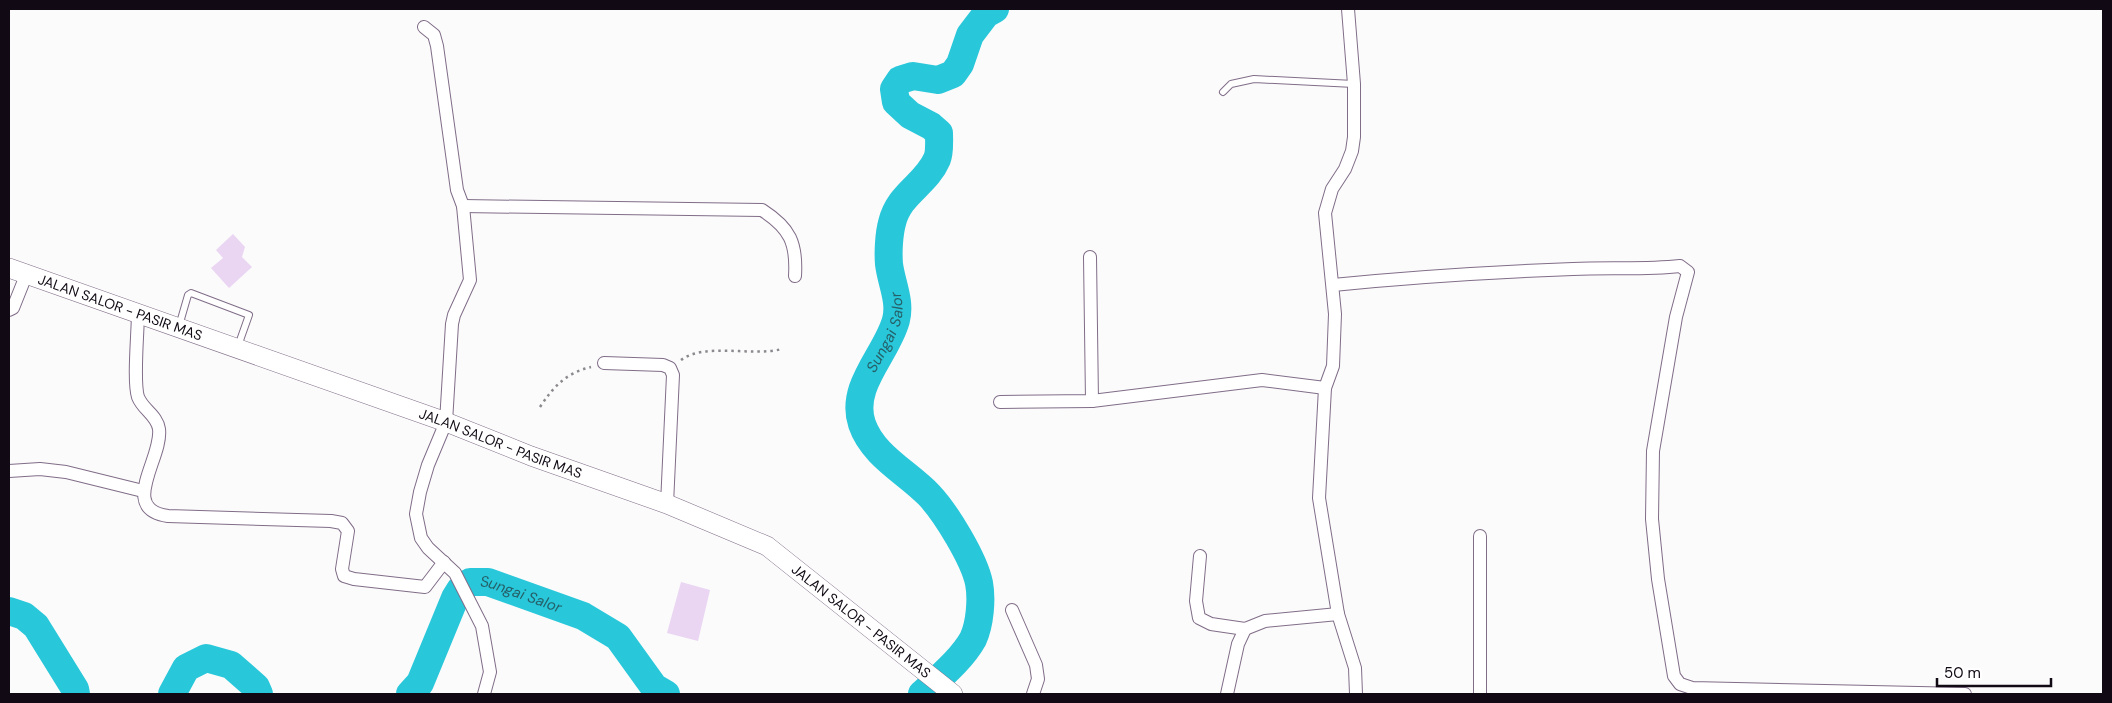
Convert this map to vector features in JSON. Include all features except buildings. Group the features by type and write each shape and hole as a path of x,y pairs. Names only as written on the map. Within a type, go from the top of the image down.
{"main road":[{"name":"JALAN SALOR - PASIR MAS","path":"9,268 446,422 531,456 667,504 768,546 953,694"}],"street":[{"path":"1348,9 1354,84 1352,151 1345,169 1332,189 1325,213 1335,314 1333,366 1325,388 1319,498 1338,614 1355,668 1356,694"},
{"path":"424,26 434,35 437,46 457,190 463,206 470,280 454,315 452,324 446,422 422,483 416,514 421,538 428,548 455,573 482,626 490,672 484,694"},
{"path":"463,206 762,210 779,221 789,235 796,256 795,276"},
{"path":"1090,257 1092,401"},
{"path":"1333,285 1404,278 1526,271 1618,267 1655,269 1680,266 1688,272 1676,317 1653,451 1652,519 1658,579 1674,676 1680,684 1692,688 1965,694"},
{"path":"9,310 14,308 27,274"},
{"path":"138,312 137,390 143,406 156,420 159,430 159,444 143,491 146,505 150,511 160,515 332,521 342,523 348,531 342,569 344,576 354,579 425,587 444,562"},
{"path":"604,363 663,365 670,368 673,375 667,504"},
{"path":"1000,402 1092,401 1262,380 1325,388"},
{"path":"9,471 40,469 66,472 143,491"},
{"path":"1480,536 1480,694"},
{"path":"1200,556 1196,601 1199,618 1211,624 1244,629 1265,621 1338,614"},
{"path":"1012,610 1036,665 1038,679 1033,694"},
{"path":"1227,694 1238,644 1244,629"}],"lane":[{"path":"1223,92 1231,84 1254,79 1354,84"},
{"path":"179,327 190,293 248,315 237,348"}],"path":[{"path":"670,368 688,354 702,352 770,352 782,349"},
{"path":"540,407 552,388 577,370 604,363"}],"waterway":[{"name":"Sungai Salor","path":"922,694 957,661 973,639 980,611 979,583 965,549 951,524 929,495 891,463 874,445 862,424 859,410 865,383 896,320 897,299 889,259 889,238 895,213 906,196 932,168 939,150 939,133 931,126 910,115 896,102 894,89 900,80 913,76 938,80 953,74 960,64 970,35 986,14 995,9"},
{"name":"Sungai Salor","path":"410,694 420,683 455,598 460,590 470,582 488,582 583,616 618,637 654,687 666,694"},
{"name":"Sungai Salor","path":"9,611 24,616 36,626 75,689 76,694"},
{"name":"Sungai Salor","path":"172,694 186,668 206,658 231,665 256,687 259,694"}]}
